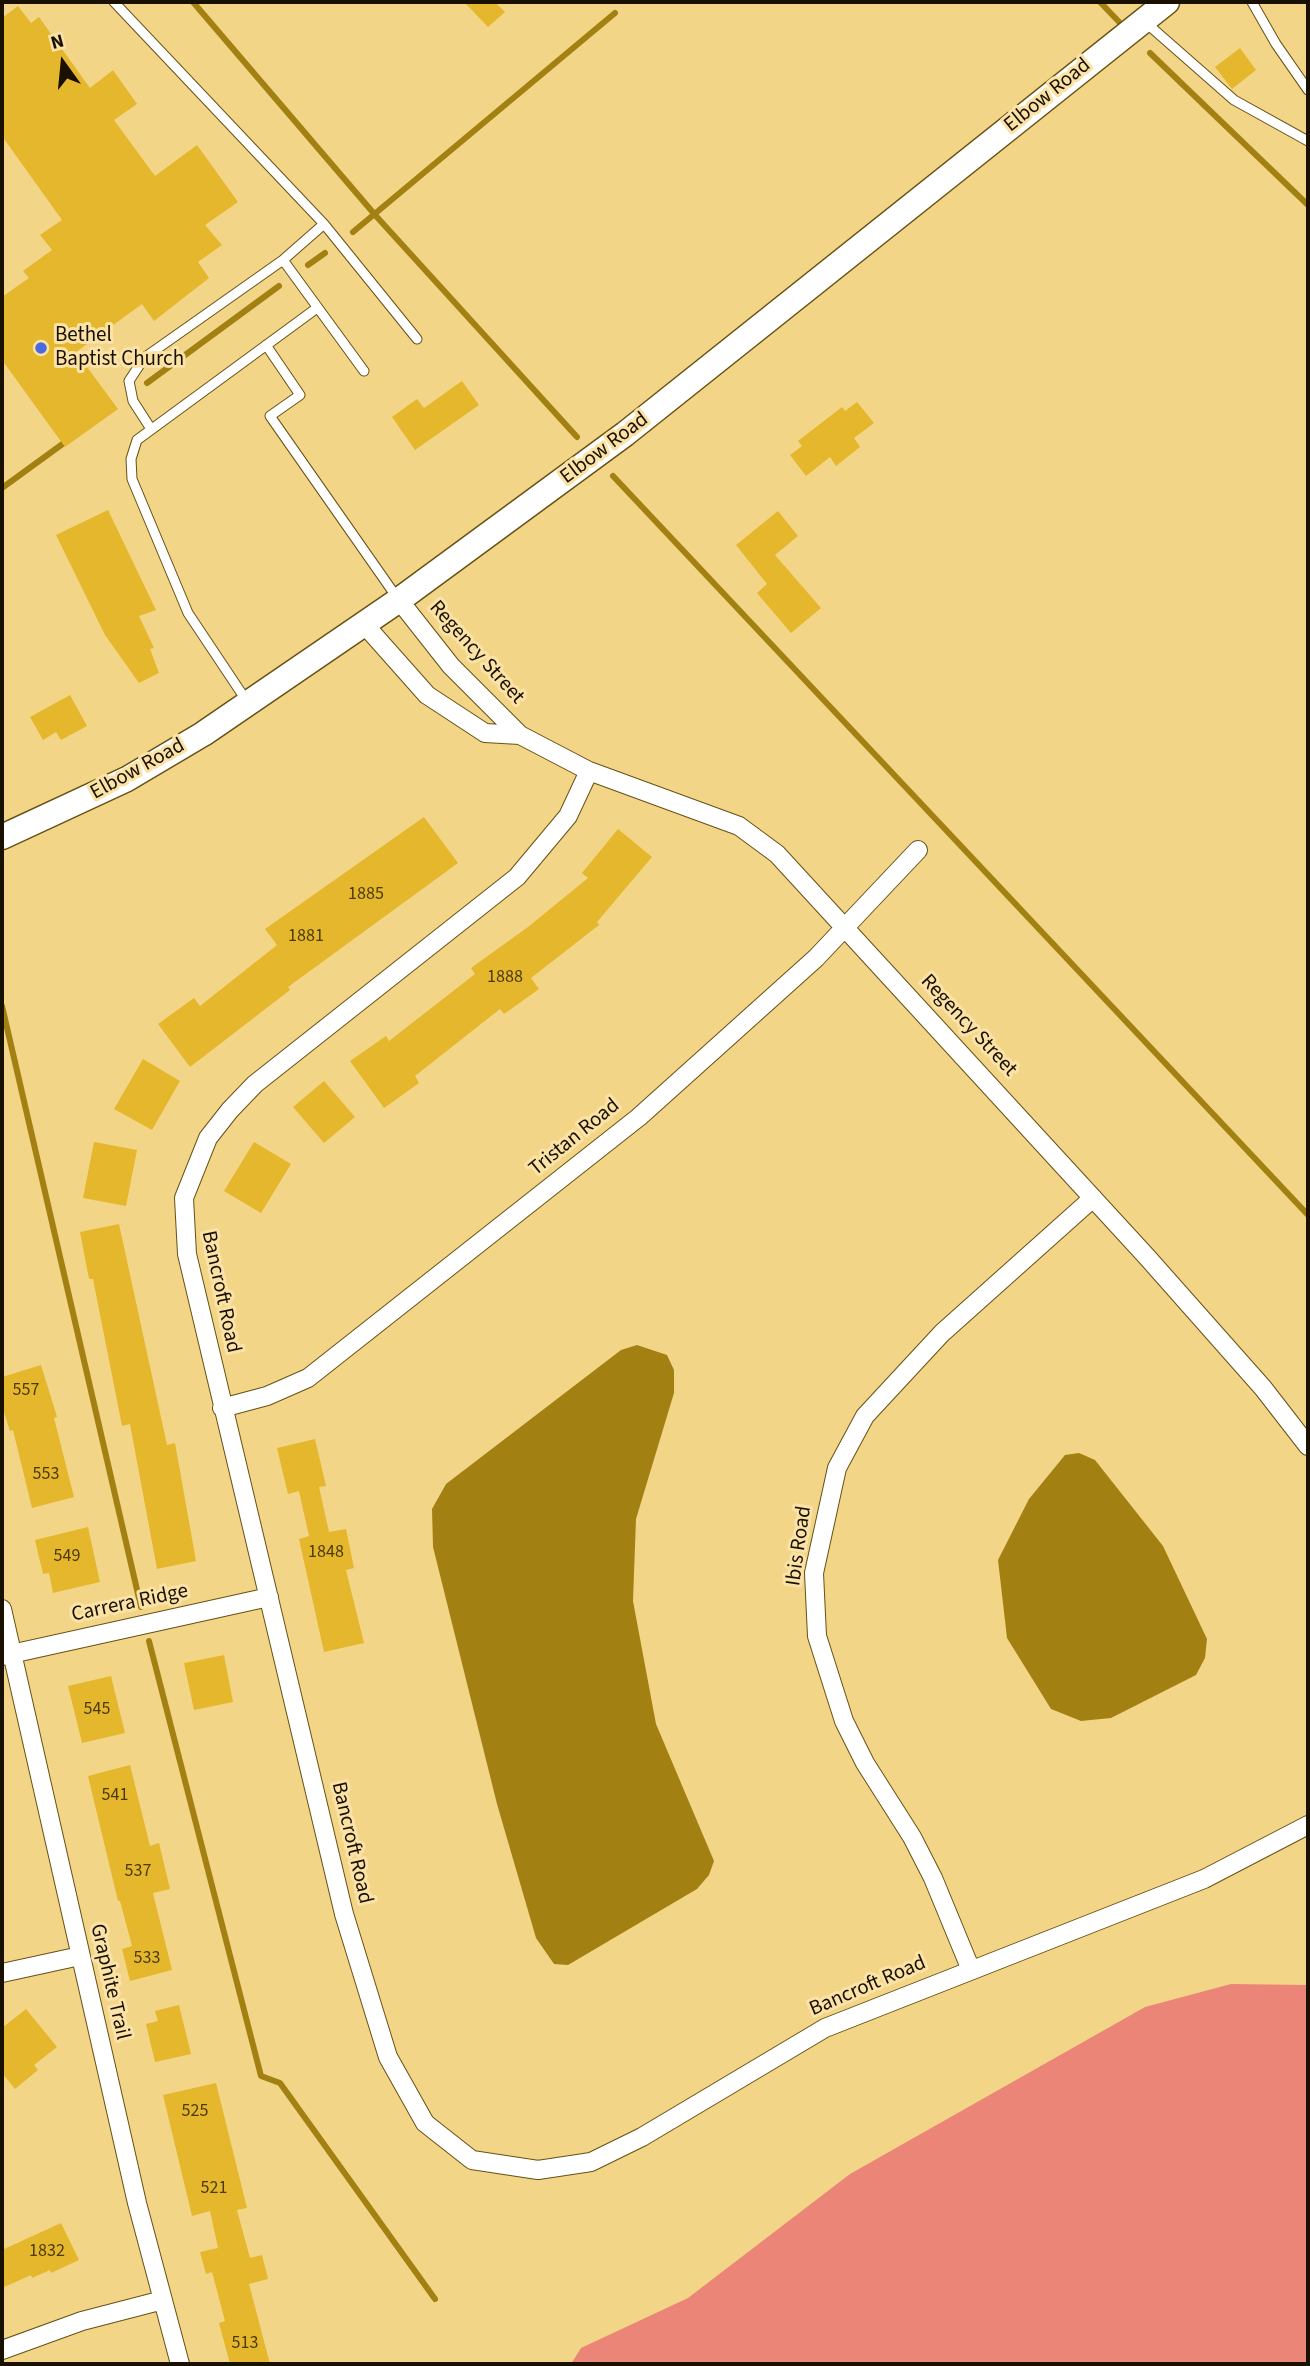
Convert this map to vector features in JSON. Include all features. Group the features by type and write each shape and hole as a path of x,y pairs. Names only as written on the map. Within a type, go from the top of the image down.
{"main road":[{"name":"Elbow Road","path":"2,837 127,779 249,704 399,600 625,434 1167,2"}],"street":[{"name":"Regency Street","path":"399,600 452,666 520,736 589,771 739,826 777,854 1093,1198 1263,1388 1308,1446"},
{"name":"Regency Street","path":"363,624 427,695 485,733 520,736"},
{"name":"Bancroft Road","path":"589,771 568,816 517,877 255,1084 208,1138 184,1198 183,1229 222,1408 344,1914 388,2057 425,2123 471,2160 538,2170 591,2162 642,2137 825,2028 1204,1880 1308,1825"},
{"name":"Tristan Road","path":"222,1408 267,1396 308,1378 639,1117 753,1017 846,927 918,850"},
{"name":"Ibis Road","path":"971,1970 933,1878 865,1763 845,1721 817,1636 814,1573 837,1468 865,1416 942,1333 1093,1198"},
{"name":"Carrera Ridge","path":"6,1655 268,1597"},
{"name":"Graphite Trail","path":"2,1609 6,1655 180,2364"},
{"path":"2,1973 80,1956"},
{"path":"2,2350 82,2322 163,2300"}],"lane":[{"path":"114,2 324,224 417,339"},
{"path":"1252,2 1276,44 1308,90"},
{"path":"1144,20 1234,100 1308,141"},
{"path":"151,429 133,401 129,381 144,358 283,260 324,224"},
{"path":"283,260 364,371"},
{"path":"249,704 188,613 132,479 131,459 137,440 317,308"},
{"path":"266,345 300,395 270,416 399,600"}],"shaded area":[{"path":"637,1345 667,1355 674,1370 674,1393 636,1519 633,1601 656,1724 714,1861 709,1875 697,1889 568,1965 554,1964 536,1938 497,1804 433,1547 432,1509 446,1484 621,1350"},
{"path":"1079,1453 1095,1460 1163,1546 1207,1639 1205,1658 1196,1675 1111,1718 1081,1721 1051,1709 1007,1638 998,1560 1029,1499 1065,1455"},
{"path":"1231,1984 1308,1985 1308,2364 571,2364 581,2348 688,2298 850,2174 1145,2007"}],"building":[{"path":"464,2 495,2 505,12 488,27"},
{"name":"Bethel Baptist Church","path":"18,6 31,23 39,17 90,88 113,70 137,104 114,120 155,176 197,145 238,202 205,225 222,245 198,262 209,278 154,321 142,304 76,352 118,409 65,447 2,360 2,297 29,278 23,271 52,250 40,235 62,220 2,136 2,18"},
{"path":"1240,48 1256,70 1232,89 1215,67"},
{"path":"462,381 479,405 415,450 392,417 417,399 424,408"},
{"path":"857,402 874,423 854,438 860,447 836,466 830,457 806,476 790,455 802,446 798,441 842,407 845,411"},
{"path":"108,510 156,610 139,616 154,648 150,649 159,673 139,683 105,635 56,535"},
{"path":"778,511 798,536 775,555 821,608 791,633 757,593 767,584 736,545"},
{"path":"70,695 87,726 61,740 56,732 43,740 30,717"},
{"path":"424,817 458,863 288,987 290,990 190,1067 158,1024 194,998 200,1006 277,945 265,929"},
{"path":"618,829 652,857 597,922 599,925 531,978 539,989 504,1014 500,1009 415,1076 419,1083 384,1108 350,1061 386,1036 389,1041 475,974 471,968 528,927 588,878 582,873"},
{"path":"143,1059 180,1081 152,1130 114,1109"},
{"path":"324,1081 355,1117 324,1143 293,1107"},
{"path":"94,1142 137,1150 126,1206 83,1198"},
{"path":"254,1142 291,1164 261,1213 224,1191"},
{"path":"119,1224 167,1445 175,1443 196,1561 157,1569 130,1424 122,1426 93,1279 89,1279 80,1232"},
{"path":"41,1365 57,1417 54,1418 74,1497 32,1508 13,1430 10,1431 2,1406 2,1377"},
{"path":"315,1439 326,1486 319,1487 329,1532 346,1529 354,1568 346,1570 364,1643 324,1652 299,1539 309,1536 299,1491 288,1494 277,1448"},
{"path":"88,1527 100,1582 53,1593 49,1573 43,1574 35,1540"},
{"path":"224,1655 233,1702 194,1710 184,1663"},
{"path":"111,1676 125,1733 82,1743 68,1686"},
{"path":"130,1765 150,1846 159,1843 170,1889 153,1893 172,1970 130,1981 122,1949 132,1946 118,1901 88,1776"},
{"path":"179,2005 191,2054 155,2062 146,2024 158,2021 155,2011"},
{"path":"26,2009 57,2047 34,2065 38,2070 15,2089 2,2073 2,2028"},
{"path":"216,2083 247,2208 237,2210 250,2258 262,2255 268,2279 249,2284 270,2364 230,2364 219,2323 225,2321 212,2272 206,2274 200,2252 218,2248 210,2211 192,2216 163,2095"},
{"path":"61,2223 79,2260 51,2273 50,2270 32,2278 31,2275 2,2288 2,2250"}],"waterway":[{"path":"193,2 376,216 577,437"},
{"path":"1100,2 1122,25"},
{"path":"353,232 615,13"},
{"path":"1150,53 1308,205"},
{"path":"308,265 325,253"},
{"path":"147,383 279,286"},
{"path":"2,488 68,440"},
{"path":"613,476 1308,1215"},
{"path":"2,1006 141,1607"},
{"path":"149,1641 261,2076 280,2083 435,2299"}],"place":[{"name":"Bethel Baptist Church","path":"41,348"}]}
